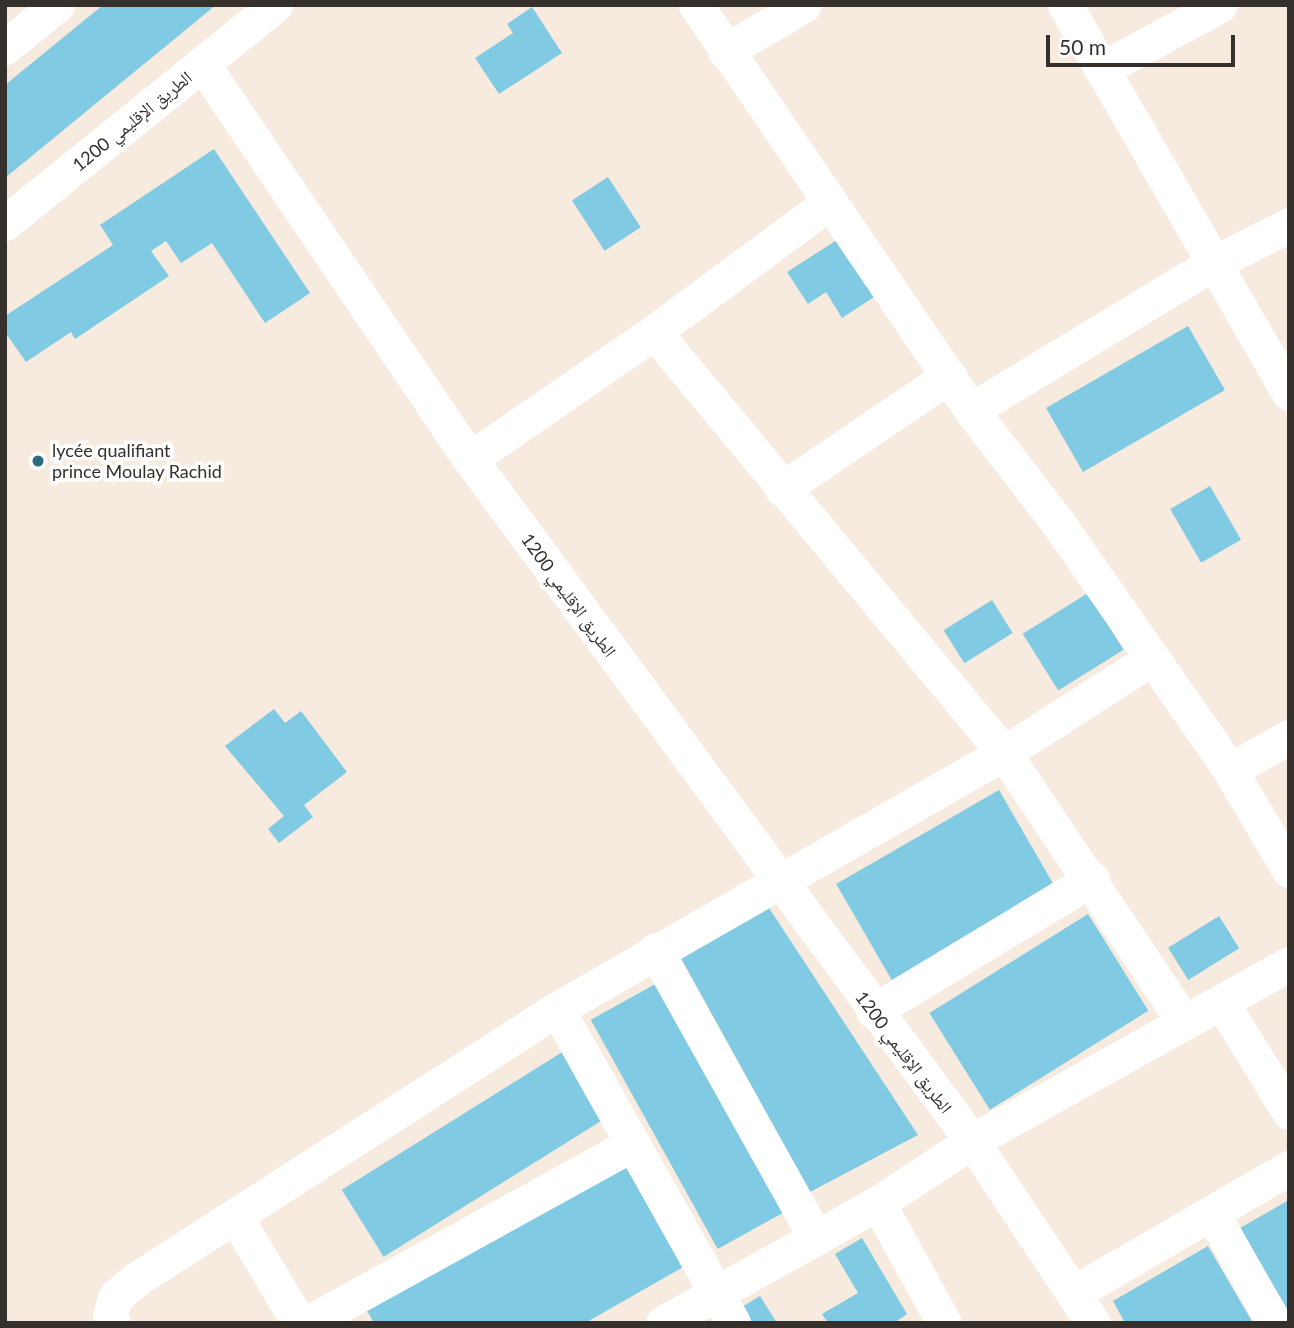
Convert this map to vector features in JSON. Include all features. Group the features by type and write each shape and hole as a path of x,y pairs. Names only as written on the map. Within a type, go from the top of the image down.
{"street":[{"path":"10,32 57,5"},
{"path":"203,65 275,5"},
{"path":"696,5 827,204 971,410 1230,770 1289,870"},
{"path":"725,51 804,5"},
{"path":"1065,5 1289,393"},
{"path":"1102,69 1220,5"},
{"name":"الطريق الإقليمي 1200","path":"5,223 203,65 470,459 777,882 972,1141 1075,1292 1093,1323"},
{"path":"470,459 654,332 827,204"},
{"path":"971,410 1214,263 1289,225"},
{"path":"654,332 1004,753 1092,879 1184,1022"},
{"path":"782,489 948,376"},
{"path":"113,1323 112,1304 121,1292 557,1009 655,950 1004,753 1152,658"},
{"path":"1230,770 1289,737"},
{"path":"873,1011 1092,879"},
{"path":"655,950 816,1238"},
{"path":"663,1323 724,1308 816,1238 878,1203 972,1141 1289,964"},
{"path":"1223,1003 1289,1112"},
{"path":"557,1009 724,1308"},
{"path":"308,1323 632,1144"},
{"path":"1075,1292 1289,1168"},
{"path":"878,1203 944,1323"},
{"path":"1212,1213 1273,1323"},
{"path":"235,1216 299,1323"}],"building":[{"path":"103,5 216,5 5,178 5,85"},
{"path":"532,7 562,53 499,94 475,58 513,33 507,24"},
{"path":"214,149 310,293 265,323 212,243 181,263 166,241 151,251 169,276 75,339 71,332 26,362 5,332 5,316 113,245 100,225"},
{"path":"608,177 641,227 605,251 572,200"},
{"path":"837,240 874,297 842,318 826,292 808,304 787,272"},
{"path":"1188,326 1225,390 1083,472 1046,408"},
{"path":"1210,486 1241,540 1201,563 1170,509"},
{"path":"1088,593 1124,650 1058,691 1023,634"},
{"path":"992,600 1013,633 964,663 944,630"},
{"path":"274,709 285,723 301,711 347,772 304,805 313,817 279,843 268,829 284,816 225,746"},
{"path":"999,790 1056,888 893,982 836,884"},
{"path":"769,908 918,1135 810,1192 681,958"},
{"path":"1088,914 1148,1011 990,1110 929,1013"},
{"path":"1219,916 1239,948 1188,980 1168,948"},
{"path":"659,982 786,1211 718,1249 591,1020"},
{"path":"564,1051 606,1118 384,1257 342,1190"},
{"path":"632,1157 692,1262 585,1323 374,1323 366,1309"},
{"path":"1289,1200 1289,1312 1240,1228"},
{"path":"862,1238 907,1314 894,1323 828,1323 822,1314 858,1293 835,1254"},
{"path":"1208,1246 1253,1323 1125,1323 1113,1301"},
{"path":"760,1296 777,1323 742,1323 735,1311"}],"place":[{"name":"lycée qualifiant prince Moulay Rachid","path":"38,461"}]}
